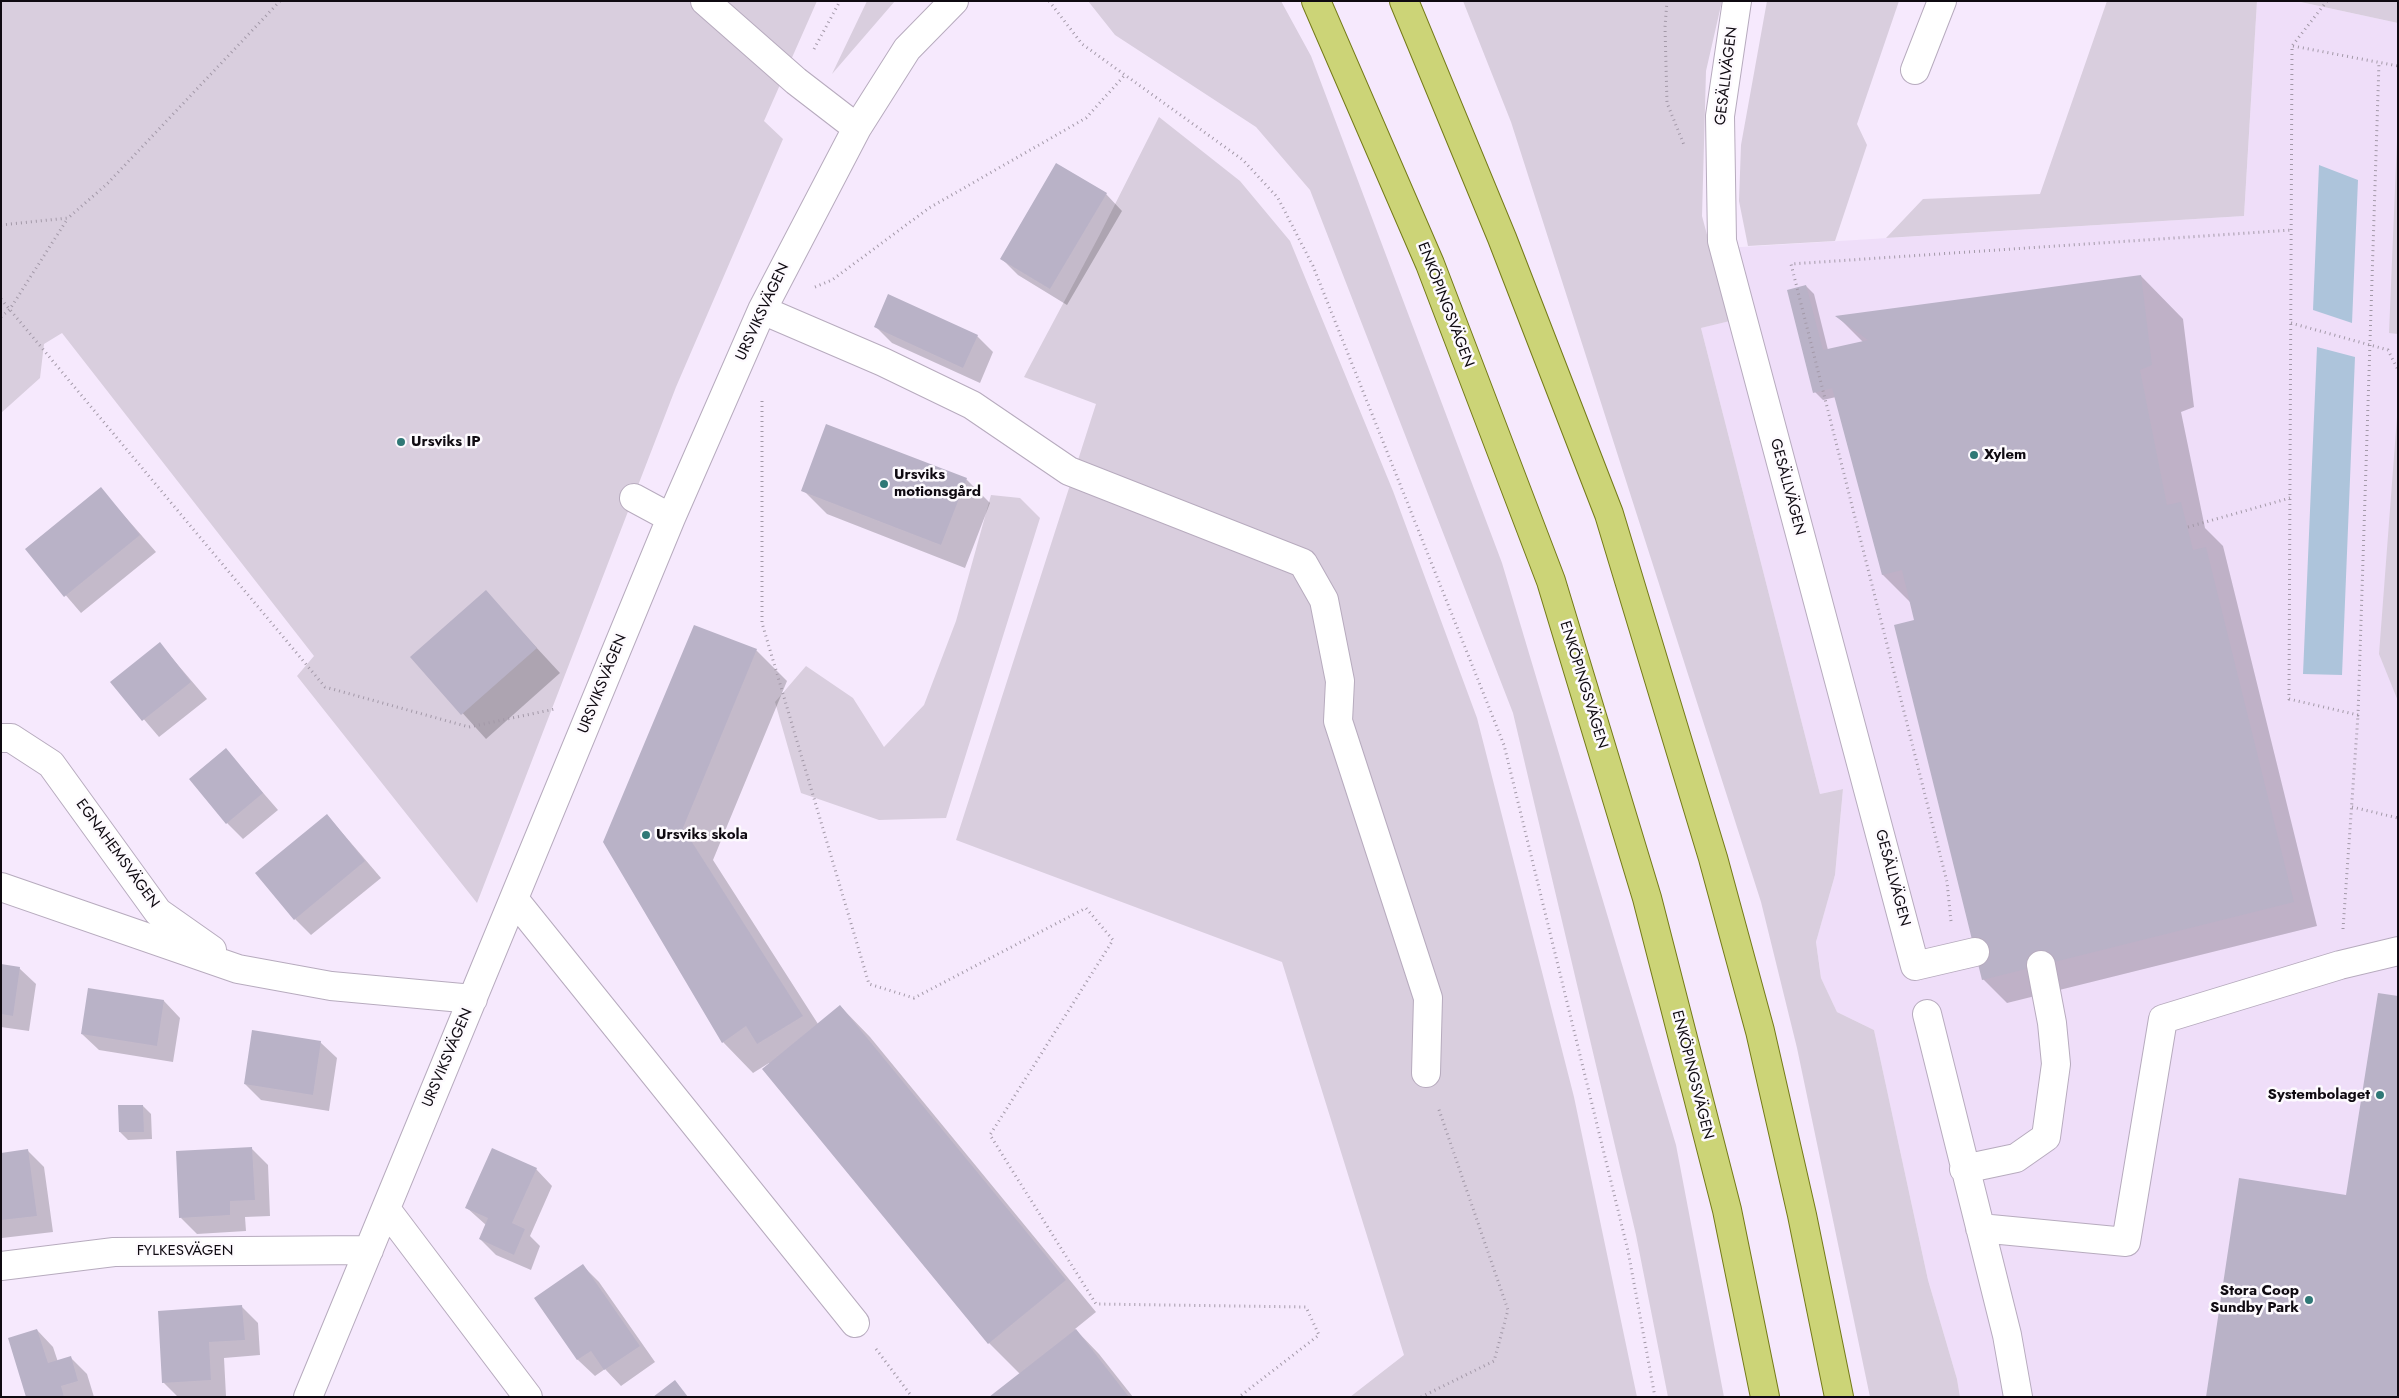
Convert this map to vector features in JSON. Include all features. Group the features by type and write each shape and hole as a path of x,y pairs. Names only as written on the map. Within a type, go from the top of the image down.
{"main road":[{"name":"ENKÖPINGSVÄGEN","path":"1316,1 1430,264 1551,581 1647,898 1727,1210 1765,1397"},
{"path":"1408,6 1502,238 1602,496 1656,666 1713,858 1760,1031 1802,1215 1840,1397"}],"street":[{"path":"704,1 796,81 856,128"},
{"name":"URSVIKSVÄGEN","path":"308,1397 672,518 762,310 856,128 907,49 954,1"},
{"name":"GESÄLLVÄGEN","path":"1737,1 1720,116 1722,241 1915,966 1965,954"},
{"path":"1915,70 1942,1"},
{"path":"762,310 883,362 972,404 1069,470 1303,563 1324,600 1340,681 1338,721 1428,998 1426,1073"},
{"path":"634,498 672,518"},
{"name":"EGNAHEMSVÄGEN","path":"1,738 11,738 51,764 158,912 238,969"},
{"name":"EGNAHEMSVÄGEN","path":"1,887 238,969 331,986 473,999"},
{"path":"514,899 855,1323"},
{"path":"1980,1228 2126,1242 2163,1019 2340,965 2398,951"},
{"path":"1964,1169 2016,1158 2046,1137 2056,1064 2052,1023 2040,965"},
{"path":"1927,1014 1964,1169 2007,1335 2018,1397"},
{"path":"386,1209 528,1397"},
{"name":"FYLKESVÄGEN","path":"1,1266 114,1252 369,1250"}],"path":[{"path":"1,317 10,309 68,218 107,184 280,1"},
{"path":"796,81 840,1"},
{"path":"1048,1 1082,44 1124,76 1244,160 1278,198 1314,266 1504,745 1628,1251 1655,1397"},
{"path":"2327,1 2292,46 2289,699 2358,715"},
{"path":"2292,46 2398,66"},
{"path":"2340,965 2358,715 2379,62"},
{"path":"762,310 832,280 929,208 1086,118 1124,76"},
{"path":"1,225 68,218"},
{"path":"1965,954 1790,264 2292,230"},
{"path":"1,300 325,687 469,727 596,700"},
{"path":"2292,323 2388,350 2398,370"},
{"path":"762,398 762,623 869,984 914,998 1086,908 1113,940 990,1135 1096,1304 1306,1307 1319,1335 1240,1397"},
{"path":"2188,527 2290,498"},
{"path":"2352,807 2398,818"},
{"path":"1421,1397 1494,1361 1508,1310 1426,1073"},
{"path":"855,1323 912,1397"}],"shaded area":[{"name":"Ursviks IP","path":"1,1 817,1 764,121 783,139 676,387 477,903 297,676 314,656 62,333 44,344 40,378 1,413"},
{"path":"867,1 895,1 832,74"},
{"path":"1088,1 1281,1 1311,56 1502,563 1676,1145 1724,1397 1668,1397 1636,1235 1513,713 1310,190 1256,127 1115,35"},
{"path":"1463,1 1722,1 1706,71 1702,216 1730,321 1701,328 1820,794 1843,789 1835,875 1816,942 1821,978 1837,1012 1874,1030 1928,1280 1957,1379 1960,1397 1870,1397 1797,1048 1761,902 1511,122"},
{"path":"1767,1 1899,1 1857,124 1867,145 1835,241 1748,246 1739,201 1741,145"},
{"path":"2107,1 2257,1 2244,216 1886,238 1923,199 2040,194"},
{"path":"2257,1 2296,1 2398,23 2398,1397 1960,1397 1957,1379 1928,1280 1874,1030 1837,1012 1821,978 1816,942 1835,875 1843,789 1820,794 1701,328 1729,321 1710,249 2244,216"},
{"path":"2296,1 2398,1 2398,23"},
{"path":"2398,116 2398,334 2389,333"},
{"path":"1159,117 1240,181 1290,241 1393,491 1477,718 1574,1097 1637,1397 1350,1397 1404,1355 1282,962 956,840 1096,404 1024,377 1099,236"},
{"path":"2398,404 2398,701 2379,654"},
{"path":"991,495 1020,498 1040,518 946,818 879,820 801,793 775,702 806,666 853,698 884,747 924,705 956,621"}],"water":[{"path":"2319,165 2358,180 2352,323 2313,310"},
{"path":"2317,347 2355,357 2342,675 2303,674"}],"building":[{"path":"1056,163 1107,193 1050,289 1000,259"},
{"path":"2141,275 2152,365 2140,370 2167,505 2181,502 2193,550 2206,547 2294,902 1982,980 1894,625 1914,620 1902,570 1882,575 1832,388 1813,393 1787,290 1806,285 1823,350 1868,340 1835,316"},
{"path":"888,294 978,335 963,368 874,327"},
{"name":"Ursviks motionsgård","path":"826,424 967,478 941,545 801,491"},
{"path":"101,487 140,535 64,597 25,549"},
{"path":"486,590 537,648 461,715 410,657"},
{"name":"Ursviks skola","path":"694,625 757,649 683,828 803,1016 757,1044 746,1026 722,1043 603,842"},
{"path":"160,642 191,682 142,721 110,682"},
{"path":"226,748 263,793 226,824 189,779"},
{"path":"327,814 365,861 294,920 255,873"},
{"path":"1,964 20,967 13,1016 1,1014"},
{"path":"88,988 164,1000 157,1046 81,1034"},
{"name":"Stora Coop Sundby Park","path":"2378,993 2398,996 2398,1397 2206,1397 2239,1178 2346,1195"},
{"path":"840,1005 1066,1280 988,1344 762,1069"},
{"path":"252,1030 321,1041 313,1095 244,1084"},
{"path":"118,1105 143,1105 144,1132 119,1132"},
{"path":"252,1147 255,1200 230,1201 230,1215 179,1218 176,1151"},
{"path":"492,1148 537,1168 512,1223 525,1229 514,1255 479,1239 488,1218 465,1208"},
{"path":"28,1149 37,1216 1,1220 1,1153"},
{"path":"583,1264 640,1346 604,1370 591,1351 577,1360 534,1298"},
{"path":"242,1305 245,1340 209,1342 211,1380 162,1383 158,1311"},
{"path":"37,1329 48,1363 71,1356 78,1381 61,1386 64,1397 26,1397 8,1338"},
{"path":"1076,1329 1129,1397 989,1397"},
{"path":"675,1380 688,1397 653,1397"}],"place":[{"name":"Ursviks IP","path":"401,442"},
{"name":"Xylem","path":"1974,455"},
{"name":"Ursviks motionsgård","path":"884,484"},
{"name":"Ursviks skola","path":"646,835"},
{"name":"Systembolaget","path":"2380,1095"},
{"name":"Stora Coop Sundby Park","path":"2309,1300"}]}
